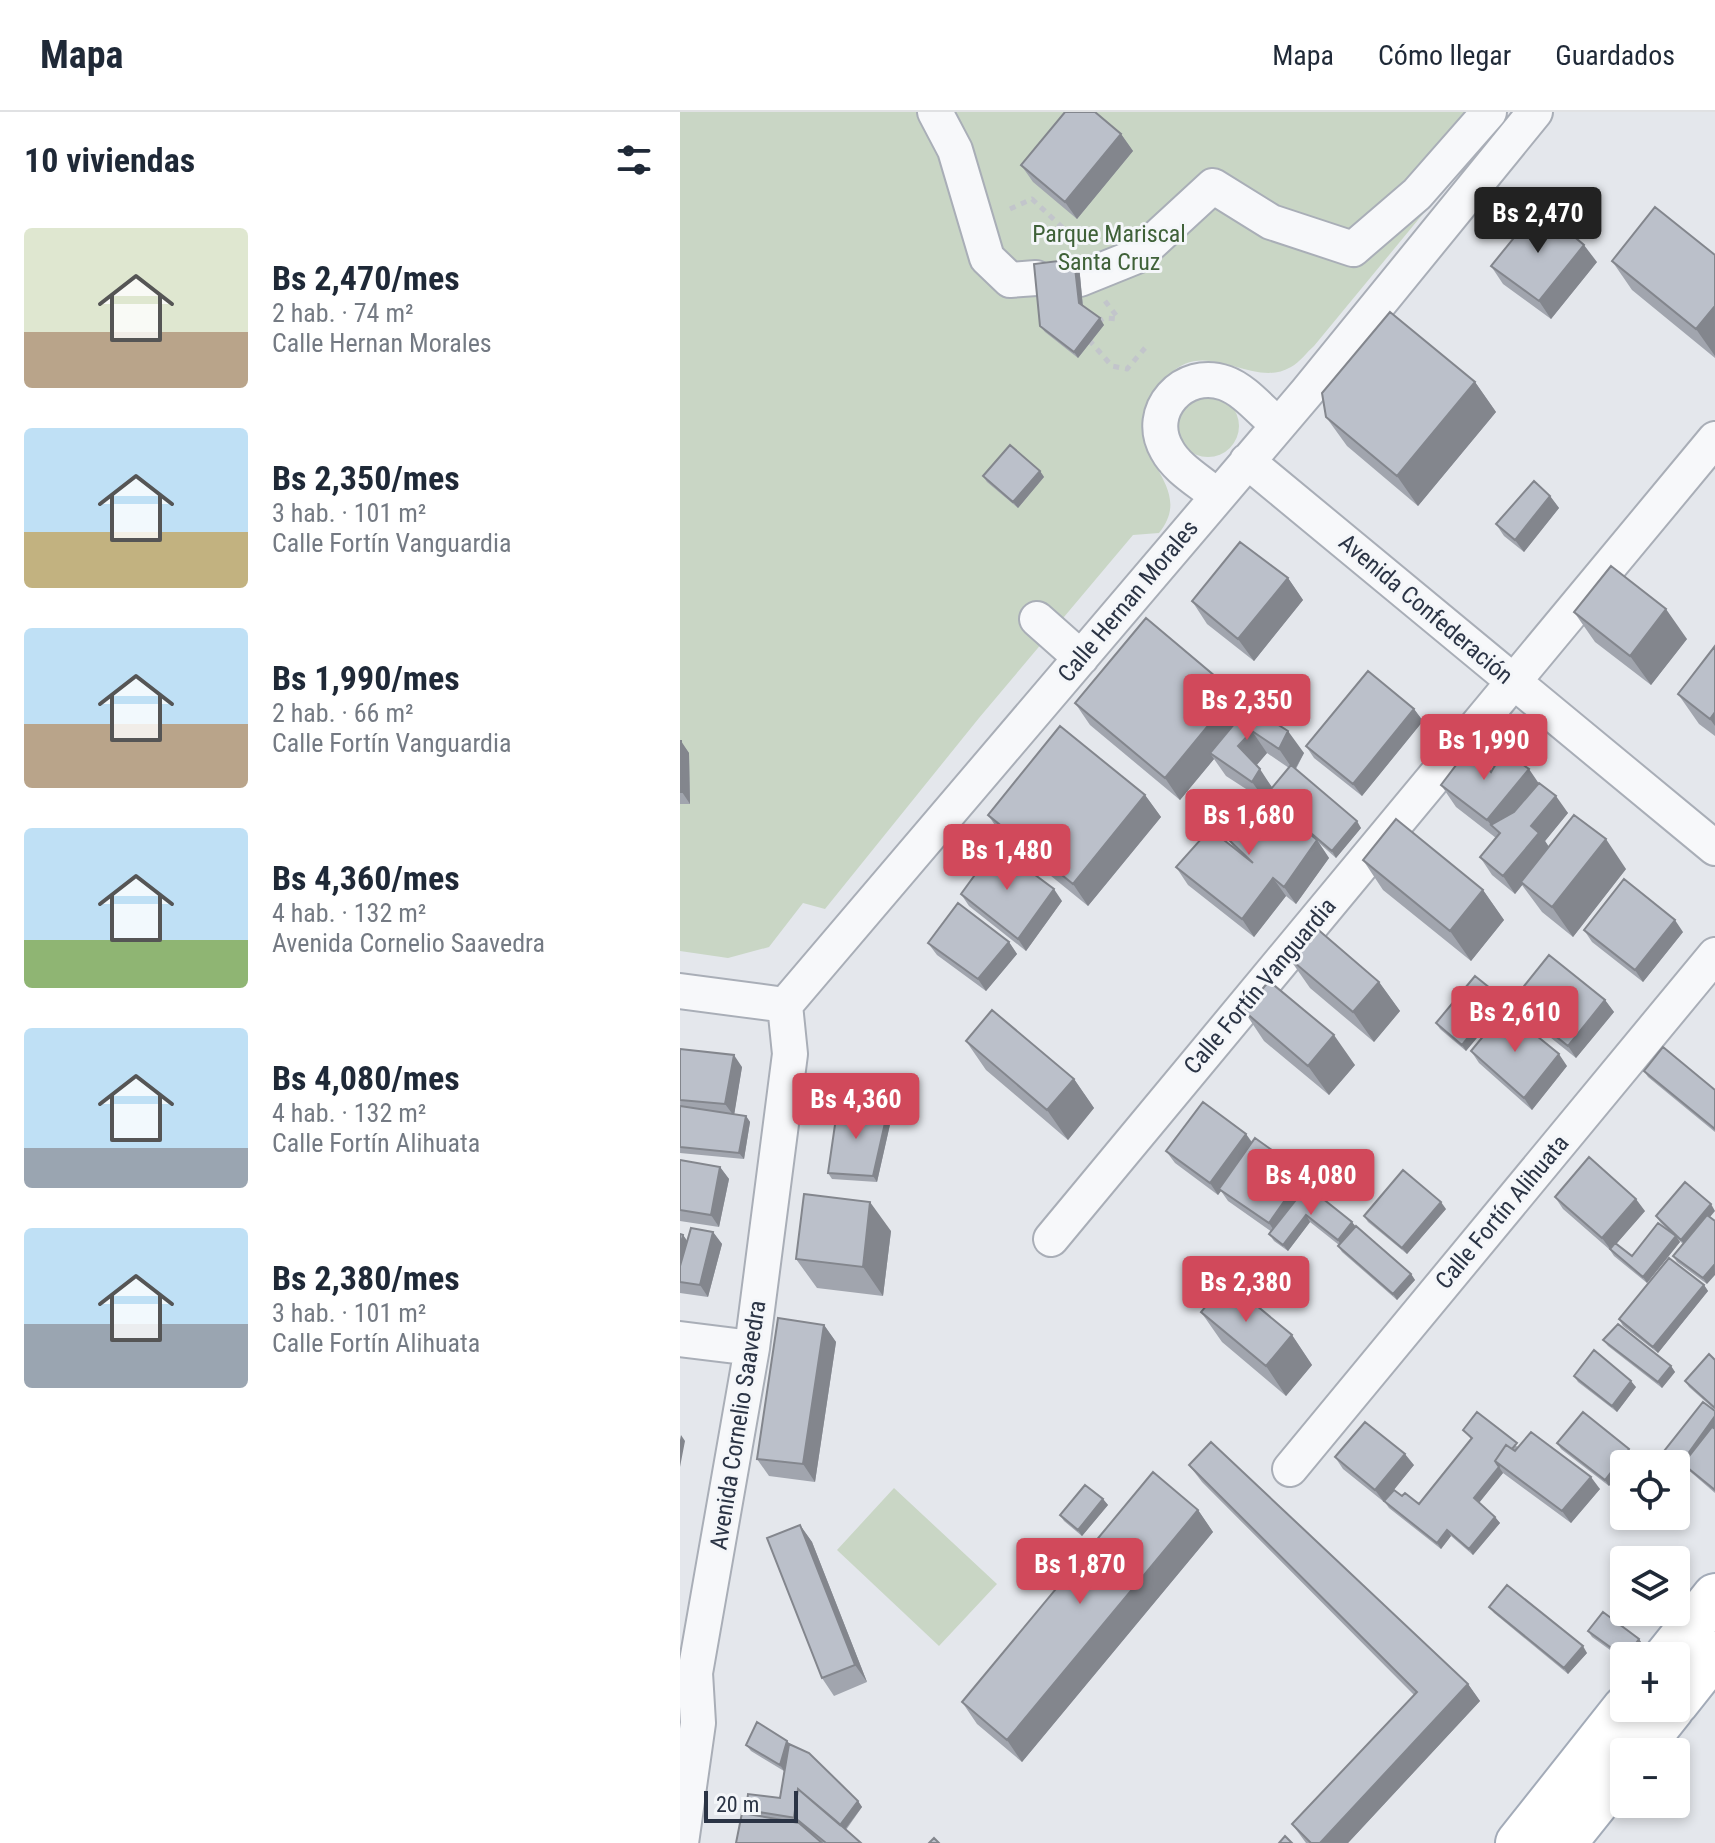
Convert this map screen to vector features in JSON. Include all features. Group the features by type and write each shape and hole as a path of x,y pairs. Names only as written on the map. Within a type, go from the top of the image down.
{"main road":[{"path":"1678,1642 1715,1596"},
{"path":"1690,1685 1715,1654"},
{"path":"1518,1843 1614,1722"},
{"path":"1648,1738 1661,1722"},
{"path":"1564,1843 1610,1786"}],"street":[{"path":"935,112 955,150 987,258 1010,280 1036,278"},
{"path":"1080,279 1137,256 1213,186 1271,222 1353,249 1417,194 1489,112"},
{"name":"Calle Hernan Morales","path":"785,1005 1278,425 1535,112"},
{"path":"1217,496 1166,450 1161,426 1167,401 1178,389 1193,381 1227,383 1278,425"},
{"name":"Calle Fortín Vanguardia","path":"1051,1239 1715,439"},
{"name":"Avenida Confederación","path":"1247,461 1715,848"},
{"path":"1037,619 1081,658"},
{"name":"Calle Fortín Alihuata","path":"1290,1469 1715,955"},
{"path":"680,991 785,1005"},
{"name":"Avenida Cornelio Saavedra","path":"681,1843 698,1723 688,1672 752,1348 790,1054 785,1005"},
{"path":"680,1339 752,1348"}],"path":[{"path":"1093,325 1104,318 1119,319"},
{"path":"1086,339 1112,366 1127,369 1145,348"}],"green space":[{"name":"Parque Mariscal Santa Cruz","path":"680,112 1507,112 1314,346 1294,365 1276,372 1261,372 1214,361 1198,361 1183,364 1169,375 1149,401 1143,423 1146,443 1169,495 1169,513 1159,533 1133,535 979,718 825,909 803,903 769,947 728,958 680,951"},
{"path":"1208,395 1230,404 1239,426 1230,448 1208,457 1186,448 1177,426 1186,404"},
{"path":"894,1488 997,1584 939,1646 837,1550"}],"building":[{"path":"1065,112 1095,112 1121,134 1065,202 1021,165"},
{"path":"1539,207 1584,245 1539,301 1491,266"},
{"path":"1655,207 1715,255 1715,306 1696,329 1612,261"},
{"path":"1074,259 1079,303 1100,318 1074,352 1040,326 1034,264"},
{"path":"1390,312 1475,382 1397,476 1326,417 1322,393"},
{"path":"1010,445 1040,471 1013,502 983,476"},
{"path":"1534,481 1550,496 1515,540 1496,524"},
{"path":"1240,542 1288,578 1238,639 1192,601"},
{"path":"1611,566 1666,609 1630,656 1574,612"},
{"path":"1146,618 1235,693 1165,778 1075,703"},
{"path":"1715,646 1715,712 1710,719 1678,694"},
{"path":"1368,671 1414,709 1353,784 1306,746"},
{"path":"1249,706 1288,731 1279,749 1252,731 1238,746 1260,769 1252,782 1210,753"},
{"path":"1060,726 1145,795 1073,884 988,815"},
{"path":"681,741 682,792 680,792"},
{"path":"1469,748 1491,772 1504,751 1529,769 1487,820 1441,785"},
{"path":"1291,765 1357,821 1332,851 1266,795"},
{"path":"1539,783 1556,796 1531,826 1539,833 1503,876 1480,857 1500,833 1491,825 1514,812"},
{"path":"1263,794 1317,840 1284,887 1273,878 1242,919 1176,867 1210,829 1253,863 1228,839"},
{"path":"1574,815 1606,839 1552,907 1521,882"},
{"path":"1396,819 1483,890 1450,931 1363,860"},
{"path":"996,846 1054,889 1018,939 961,894"},
{"path":"1624,879 1675,920 1635,970 1584,930"},
{"path":"958,903 1009,942 978,979 928,943"},
{"path":"1315,927 1379,982 1353,1012 1289,958"},
{"path":"1549,955 1605,1000 1568,1046 1512,1001"},
{"path":"1475,976 1501,997 1462,1045 1436,1023"},
{"path":"1269,981 1334,1035 1308,1066 1244,1011"},
{"path":"992,1010 1074,1079 1047,1110 966,1041"},
{"path":"1505,1010 1559,1054 1524,1098 1471,1051"},
{"path":"1663,1047 1715,1090 1715,1129 1644,1071"},
{"path":"680,1049 734,1055 725,1104 680,1100"},
{"path":"1203,1102 1246,1134 1210,1183 1166,1151"},
{"path":"838,1104 887,1114 873,1176 828,1173"},
{"path":"680,1106 746,1116 739,1153 680,1147"},
{"path":"1255,1138 1304,1173 1269,1223 1219,1189"},
{"path":"1589,1157 1636,1199 1602,1238 1555,1197"},
{"path":"680,1160 720,1167 711,1215 680,1210"},
{"path":"1403,1170 1441,1202 1402,1248 1364,1216"},
{"path":"1685,1182 1711,1204 1681,1240 1656,1216"},
{"path":"1307,1186 1352,1222 1338,1240 1306,1215 1283,1245 1269,1234"},
{"path":"804,1194 870,1202 863,1267 796,1259"},
{"path":"1707,1215 1715,1221 1715,1264 1703,1278 1673,1256"},
{"path":"1658,1223 1676,1236 1643,1277 1610,1249 1615,1243 1632,1256"},
{"path":"1356,1226 1411,1274 1393,1294 1338,1246"},
{"path":"691,1228 713,1232 700,1285 680,1282 680,1266"},
{"path":"1669,1258 1704,1285 1653,1347 1619,1319"},
{"path":"1227,1281 1292,1335 1266,1366 1201,1312"},
{"path":"778,1318 824,1325 803,1464 757,1459"},
{"path":"1618,1324 1671,1366 1658,1382 1603,1340"},
{"path":"1594,1350 1631,1381 1612,1406 1574,1376"},
{"path":"1709,1354 1715,1360 1715,1408 1685,1381"},
{"path":"1703,1402 1715,1411 1715,1416 1690,1451 1665,1450"},
{"path":"1477,1412 1517,1443 1512,1449 1506,1445 1495,1461 1499,1467 1474,1498 1495,1517 1469,1549 1447,1530 1437,1543 1384,1501 1394,1490 1402,1496 1405,1493 1419,1504 1472,1438 1463,1430"},
{"path":"1583,1412 1629,1449 1610,1450 1610,1474 1605,1480 1557,1443"},
{"path":"1365,1422 1405,1454 1375,1490 1335,1457"},
{"path":"1712,1427 1715,1429 1715,1490 1690,1470 1690,1455"},
{"path":"1531,1432 1591,1477 1562,1511 1495,1461 1506,1445 1515,1451"},
{"path":"1211,1442 1468,1684 1320,1843 1311,1843 1292,1824 1417,1692 1189,1465"},
{"path":"1153,1472 1198,1510 1007,1740 962,1702"},
{"path":"1085,1485 1103,1499 1078,1530 1060,1515"},
{"path":"800,1525 855,1665 822,1678 767,1538"},
{"path":"1507,1585 1583,1646 1564,1668 1489,1607"},
{"path":"1603,1612 1610,1617 1610,1626 1622,1626 1639,1639 1637,1642 1610,1642 1610,1647 1588,1631"},
{"path":"757,1722 787,1741 780,1765 746,1745"},
{"path":"789,1744 809,1753 858,1801 840,1825 798,1789 796,1818 746,1810 748,1794 780,1798"},
{"path":"798,1789 861,1843 826,1843 794,1817"},
{"path":"742,1813 799,1823 822,1843 736,1843"},
{"path":"1285,1836 1292,1843 1279,1843"}]}
